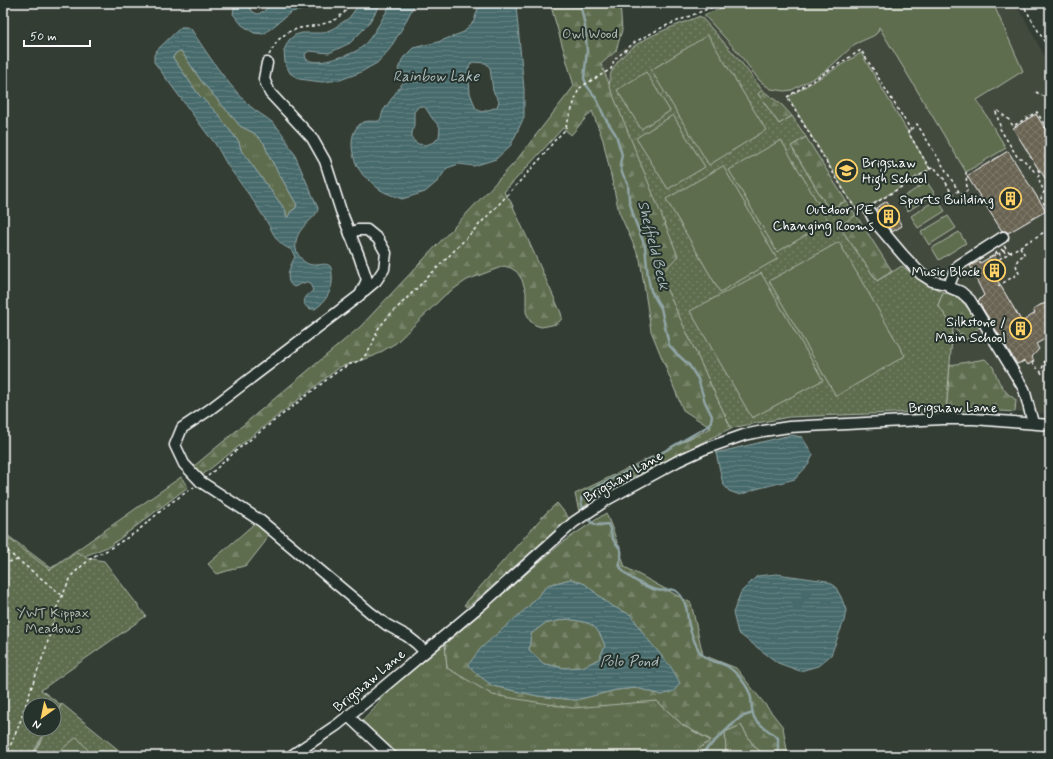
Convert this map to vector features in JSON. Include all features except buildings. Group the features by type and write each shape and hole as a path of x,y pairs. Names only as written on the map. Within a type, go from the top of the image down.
{"street":[{"path":"267,63 264,79 270,93 312,138 325,161 341,211 360,256 367,280 360,295"},
{"path":"869,209 875,222 921,274 932,281 949,285 951,288 961,292 970,300 1024,390 1033,423"},
{"path":"350,234 357,230 367,230 378,239 386,253 384,268 376,281 360,295 209,410 182,428 175,445 184,464 201,482 261,521 371,613 387,625 407,636 425,652"},
{"path":"949,285 959,265 1003,237"},
{"name":"Brigshaw Lane","path":"291,756 348,716 503,586 574,522 608,499 678,461 704,449 744,435 789,427 942,419 974,419 1050,424"},
{"path":"348,716 391,756"}],"path":[{"path":"267,63 269,54 278,40 288,32 333,21 344,13 350,3"},
{"path":"6,756 19,725 46,648 57,607 72,575 96,555 104,552 135,533 169,504 201,482 237,450 334,374 348,365 361,360 372,345 378,329 387,318 500,203 565,130 578,91 584,85 611,69 614,60 635,42 663,27 722,3"},
{"path":"1022,3 1050,51"},
{"path":"911,130 862,50 787,96 859,213 869,209 934,167 944,178 952,194 959,191"},
{"path":"1036,92 1050,100"},
{"path":"1050,134 1036,112 1013,126 1009,120 997,110 996,112 999,127 1018,158 1022,158 1034,171 1038,170 1040,173 1038,177 1044,192 1041,198 1050,214"},
{"path":"930,170 908,132 916,124 961,195 965,193"},
{"path":"965,193 967,192 966,172"},
{"path":"965,193 968,196"},
{"path":"1010,253 1002,244 1004,252 998,247 1000,256 994,250 996,261 1010,253 1020,247 1046,230 1050,236"},
{"path":"998,286 1019,273 1016,266 1017,262 1021,256 1025,254 1020,247"},
{"path":"1032,362 1041,373 1050,346"},
{"path":"3,547 63,595"},
{"path":"3,563 18,560"}],"shaded area":[{"name":"Brigshaw High School","path":"733,3 1014,3 1025,19 1050,67 1050,414 985,410 789,417 731,428 678,256 601,63 616,51"}],"green space":[{"name":"Owl Wood","path":"550,3 620,3 622,30 616,51 601,64 679,256 661,276 731,428 613,487 595,498 579,511 575,494 711,428 683,410 651,331 640,259 619,212 603,140 592,111 571,135 563,128 504,192 511,202 561,313 562,318 560,321 556,324 541,327 530,321 526,312 526,292 522,280 517,272 511,268 504,266 467,280 445,295 396,343 374,356 340,367 201,476 193,467 360,327 515,162 574,86"},
{"path":"733,3 993,3 1023,71 977,100 1006,148 966,172 879,27 876,34 855,44 828,69 819,75 792,90 785,91 771,89 759,80 737,51 704,15"},
{"path":"700,16 755,80 762,90 758,94 779,124 792,116 806,137 791,146 829,210 846,201 856,215 839,226 877,281 902,266 924,283 943,292 938,305 953,327 946,411 789,417 731,428 660,275 678,256 609,85 611,73 627,52 638,44 662,31"},
{"path":"708,35 766,130 709,165 651,70"},
{"path":"179,51 182,52 202,82 240,126 254,133 264,143 270,158 297,205 288,217 286,216 286,211 241,150 239,142 220,116 199,95 173,58"},
{"path":"861,53 930,169 858,213 788,97"},
{"path":"646,72 670,111 641,129 617,90"},
{"path":"762,90 782,105 792,116 779,124 758,94"},
{"path":"673,115 705,167 668,189 636,138"},
{"path":"806,137 846,201 829,210 791,146"},
{"path":"781,140 829,222 777,252 729,170"},
{"path":"723,166 777,259 720,292 666,199"},
{"path":"927,182 935,194 908,211 900,199"},
{"path":"937,199 945,211 918,228 911,216"},
{"path":"856,215 892,271 877,281 839,226"},
{"path":"948,216 956,228 929,245 921,232"},
{"path":"959,232 966,243 939,260 932,248"},
{"path":"839,242 905,356 836,396 769,281"},
{"path":"761,273 823,380 752,418 690,311"},
{"path":"943,292 956,297 961,301 980,327 966,340 953,327 938,305"},
{"path":"985,359 993,367 999,382 1007,393 1016,400 1015,412 985,410 946,411 950,365"},
{"path":"181,477 188,487 110,546 87,555 75,562 3,644 3,507 7,535 51,568"},
{"path":"557,503 569,518 487,591 467,607 464,605 545,514"},
{"path":"606,513 625,567 691,603 703,655 736,668 783,727 788,756 766,756 753,745 741,725 725,732 726,756 720,756 718,753 713,756 689,756 711,740 684,726 657,701 573,708 493,695 447,668 445,644 563,542","holes":["571,579 585,584 610,605 631,615 645,636 662,695 637,688 616,690 576,700 538,696 493,686 528,607 548,585"]},
{"path":"255,523 268,533 265,542 247,565 217,574 208,564"},
{"name":"YWT Kippax Meadows","path":"3,530 4,535 50,570 77,552 86,558 104,561 146,616 41,690 50,697 22,697 22,737 42,737 31,756 3,756"},
{"path":"567,619 592,625 599,632 605,646 599,659 583,667 565,668 544,664 529,650 531,634 544,624"},
{"path":"445,644 447,668 657,701 684,726 711,741 689,756 395,756 359,723 373,710 385,693"},
{"path":"62,704 126,756 32,756 43,737 62,737"},
{"path":"741,725 753,745 766,756 726,756 725,732"},
{"path":"77,737 93,756 53,756"}],"water":[{"path":"235,3 252,3 250,8 253,12 258,14 264,11 272,3 326,3 320,8 291,12 264,34 254,33 242,25 233,14"},
{"path":"360,3 381,3 367,26 350,43 329,53 309,51 305,54 306,59 314,62 324,61 355,52 370,38 391,3 415,3 389,50 377,63 359,73 340,80 322,82 299,79 290,73 285,63 284,50 289,40 295,35 302,33 323,33 334,28 349,18"},
{"name":"Rainbow Lake","path":"482,3 512,3 516,6 524,89 524,117 511,145 496,159 474,166 459,164 447,168 438,181 425,192 402,199 385,192 364,176 358,167 352,145 355,131 358,126 364,122 379,121 381,118 383,111 404,81 398,69 403,58 413,48 438,42 464,32 474,21 479,5","holes":["472,62 486,63 490,68 493,91 499,101 497,107 482,112 476,109 470,93 468,69","419,106 425,107 440,127 439,137 434,142 426,145 418,144 412,139 414,112"]},
{"path":"181,27 191,29 231,86 251,107 275,124 295,154 318,208 317,212 298,235 296,249 299,255 308,264 324,264 330,266 332,271 332,285 326,299 315,309 308,308 304,302 306,297 313,290 309,282 294,287 289,281 288,273 295,257 292,250 278,241 252,198 228,166 214,142 154,62 154,55 157,50","holes":["179,51 182,52 202,82 240,126 254,133 264,143 270,158 297,205 288,217 286,216 286,211 241,150 239,142 220,116 199,95 173,58"]},
{"path":"791,435 802,437 813,455 808,465 795,479 756,489 740,495 729,491 723,484 716,453"},
{"path":"777,574 827,581 835,586 841,597 846,610 844,621 831,655 818,666 800,671 778,663 738,633 733,613 741,592 757,576"},
{"name":"Polo Pond","path":"571,579 585,584 610,605 631,615 645,636 671,667 680,683 674,691 662,695 637,688 616,690 576,700 538,696 493,686 478,675 468,665 481,648 528,607 548,585","holes":["567,619 592,625 599,632 605,646 599,659 583,667 565,668 544,664 529,650 531,634 544,624"]}],"waterway":[{"name":"Sheffield Beck","path":"580,3 585,26 587,51 584,78 587,86 596,98 605,118 616,135 622,155 620,164 622,173 628,184 629,200 635,221 645,246 651,291 661,308 669,345 689,365 698,379 705,402 712,416 710,425 642,464 586,492 581,499 583,508"},
{"name":"Sheffield Beck","path":"588,519 592,523 602,525 608,524 613,539 621,550 619,563 626,574 634,580 653,589 661,591 675,590 678,592 684,600 691,632 699,651 707,659 725,665 736,673 743,681 750,696 752,711 756,721 778,738 778,756"},
{"path":"693,756 701,754 741,717 753,713"}],"place":[{"name":"Brigshaw High School","path":"847,170"},
{"name":"Sports Building","path":"1010,199"},
{"name":"Outdoor PE Changing Rooms","path":"889,217"},
{"name":"Music Block","path":"995,271"},
{"name":"Silkstone / Main School","path":"1021,329"}]}
